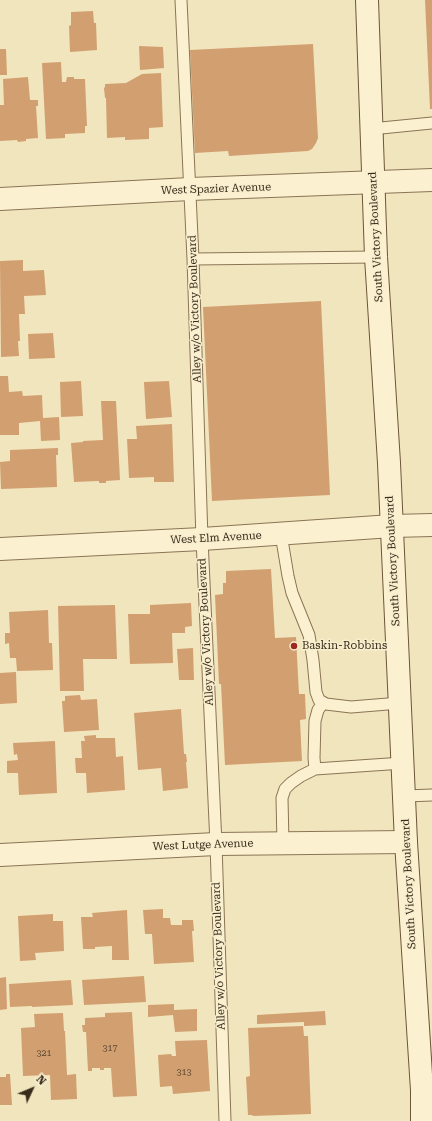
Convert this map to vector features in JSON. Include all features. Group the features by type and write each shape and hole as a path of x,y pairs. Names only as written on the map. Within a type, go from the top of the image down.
{"street":[{"name":"South Victory Boulevard","path":"367,0 376,257 392,526 406,842 427,1090 422,1121"},
{"name":"West Spazier Avenue","path":"0,199 190,189 432,180"},
{"name":"West Elm Avenue","path":"0,549 202,539 392,526 432,525"},
{"name":"West Lutge Avenue","path":"0,856 216,844 406,842"}],"lane":[{"name":"Alley w/o Victory Boulevard","path":"181,0 193,260 202,539 216,844 225,1121"},
{"path":"371,129 432,123"},
{"path":"193,260 376,257"},
{"path":"281,534 292,593 309,635 316,692 319,700 323,703 351,707 400,703"},
{"path":"315,770 315,721 318,710 323,703"},
{"path":"283,843 282,798 285,789 302,776 315,770 403,763"},
{"path":"404,796 432,795"}],"building":[{"path":"425,0 432,0 432,109 430,109"},
{"path":"93,11 94,23 96,23 97,50 70,52 69,26 71,25 71,12"},
{"path":"313,44 318,138 312,149 308,151 229,156 228,151 195,153 190,50"},
{"path":"139,46 163,47 164,68 140,70"},
{"path":"0,49 6,49 7,75 0,75"},
{"path":"61,62 62,82 66,82 67,77 74,77 74,79 85,79 87,126 85,126 85,133 65,134 65,138 46,139 42,63"},
{"path":"161,73 163,127 149,128 149,139 125,140 125,137 107,138 105,84 126,83 142,74"},
{"path":"28,77 30,100 38,100 38,106 36,106 38,138 26,139 26,141 18,142 17,140 0,141 0,105 4,105 3,79"},
{"path":"23,260 23,271 44,270 46,295 24,296 25,314 19,314 19,356 1,357 0,261"},
{"path":"321,301 330,495 212,501 203,307"},
{"path":"53,333 55,358 29,359 28,334"},
{"path":"0,376 8,376 9,392 22,391 23,396 42,395 43,418 59,417 60,440 41,441 40,421 19,423 19,435 0,435"},
{"path":"81,381 83,416 61,417 60,382"},
{"path":"169,381 172,417 146,419 144,382"},
{"path":"101,401 116,401 120,480 106,481 106,483 99,483 99,481 74,482 71,443 103,440"},
{"path":"172,424 174,482 154,482 154,477 129,478 127,439 137,439 136,426"},
{"path":"58,448 58,455 56,455 57,487 1,489 0,462 10,461 10,450"},
{"path":"271,569 275,638 296,637 299,694 305,694 306,719 300,720 302,761 225,765 221,684 219,684 215,595 223,594 223,583 226,583 226,571"},
{"path":"191,603 192,626 185,627 185,633 172,633 173,663 130,664 128,614 150,614 150,605"},
{"path":"115,605 117,659 83,659 84,691 60,691 58,606"},
{"path":"48,610 49,643 52,643 53,670 17,671 16,658 10,658 9,643 5,644 5,633 10,633 9,612"},
{"path":"193,648 194,680 179,680 177,649"},
{"path":"16,672 17,703 0,704 0,673"},
{"path":"80,695 81,700 97,699 99,730 64,732 62,701 65,701 65,696"},
{"path":"181,709 184,754 186,754 187,762 188,788 163,791 161,768 138,770 134,713"},
{"path":"96,735 96,738 115,738 116,757 123,756 125,790 87,793 86,773 76,773 75,758 82,758 81,741 85,741 84,736"},
{"path":"55,741 57,793 19,795 18,773 7,773 7,761 18,760 17,754 14,755 13,743"},
{"path":"163,909 163,918 170,918 171,925 182,925 182,920 193,920 194,931 192,931 194,962 154,964 152,934 145,934 143,910"},
{"path":"127,910 129,960 112,960 112,946 95,947 95,949 83,949 81,917 93,917 92,913"},
{"path":"53,914 53,921 63,921 64,951 35,953 36,960 20,961 18,916"},
{"path":"144,976 146,1002 84,1005 82,980"},
{"path":"6,977 7,1009 0,1010 0,978"},
{"path":"71,980 73,1005 10,1007 9,984"},
{"path":"174,1004 174,1010 197,1009 197,1031 175,1032 173,1015 148,1017 148,1005"},
{"path":"325,1011 326,1025 304,1026 304,1022 257,1024 257,1015"},
{"path":"132,1012 137,1096 113,1097 111,1068 104,1068 104,1070 100,1070 100,1068 92,1068 92,1071 88,1071 86,1032 83,1032 82,1025 85,1025 85,1018 105,1017 105,1013"},
{"path":"63,1013 67,1075 76,1074 77,1099 51,1100 50,1075 23,1076 21,1028 35,1027 34,1014"},
{"path":"303,1026 304,1036 308,1036 311,1114 248,1115 246,1077 250,1076 248,1028"},
{"path":"207,1040 210,1091 173,1094 172,1086 160,1087 158,1055 171,1054 172,1056 176,1056 175,1041"},
{"path":"6,1074 10,1074 12,1105 0,1105 0,1077 6,1077"}],"place":[{"name":"Baskin-Robbins","path":"294,646"}]}
